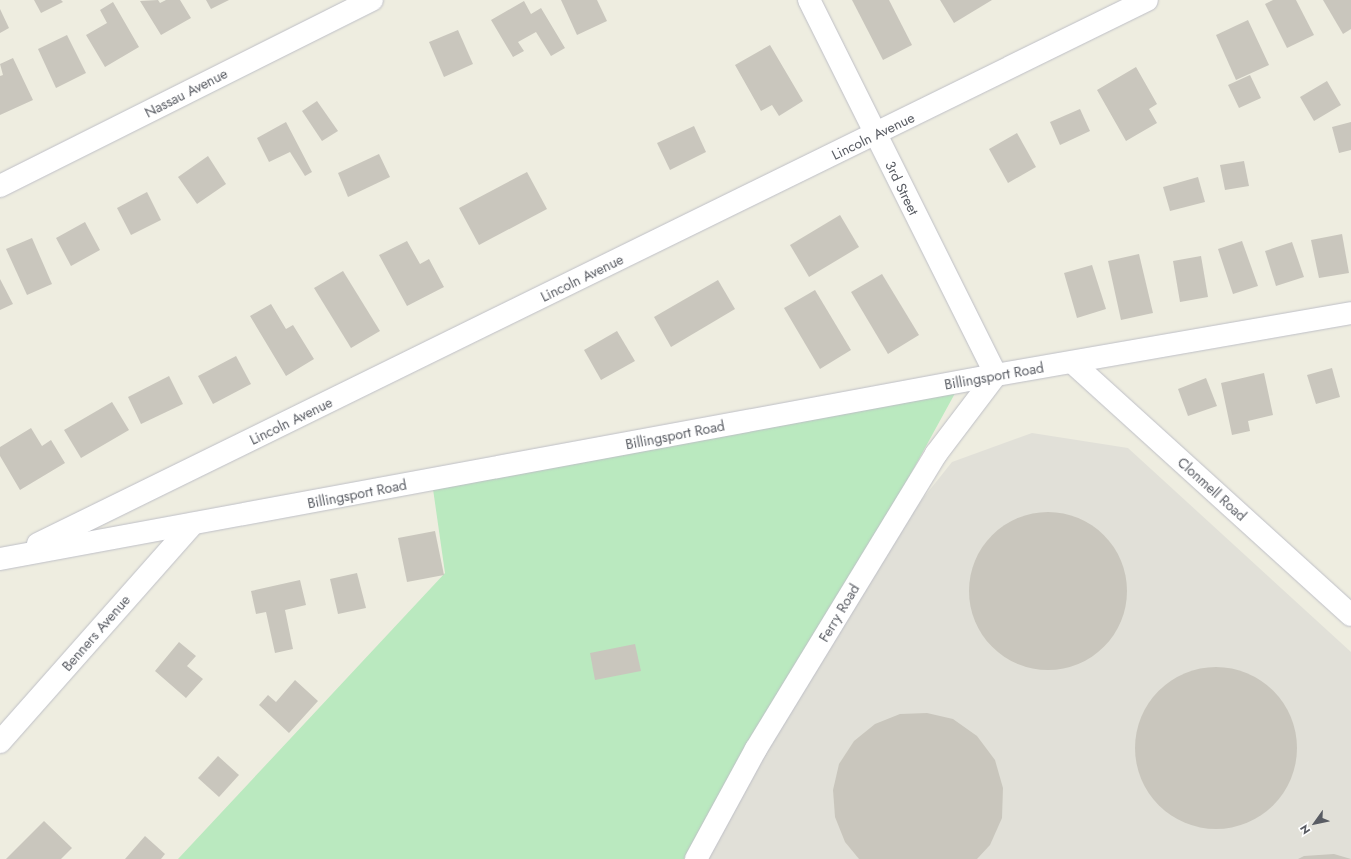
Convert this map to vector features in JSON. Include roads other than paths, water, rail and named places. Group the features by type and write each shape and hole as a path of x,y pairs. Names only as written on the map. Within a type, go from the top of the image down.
{"street":[{"name":"Nassau Avenue","path":"0,186 372,0"},
{"name":"3rd Street","path":"809,0 996,375"},
{"name":"Lincoln Avenue","path":"8,557 876,135 1147,0"},
{"name":"Billingsport Road","path":"8,557 996,375 1073,364 1351,313"},
{"name":"Clonmell Road","path":"1073,364 1351,615"},
{"name":"Ferry Road","path":"696,859 756,749 936,454 996,375"},
{"name":"Benners Avenue","path":"0,742 193,524"}]}
